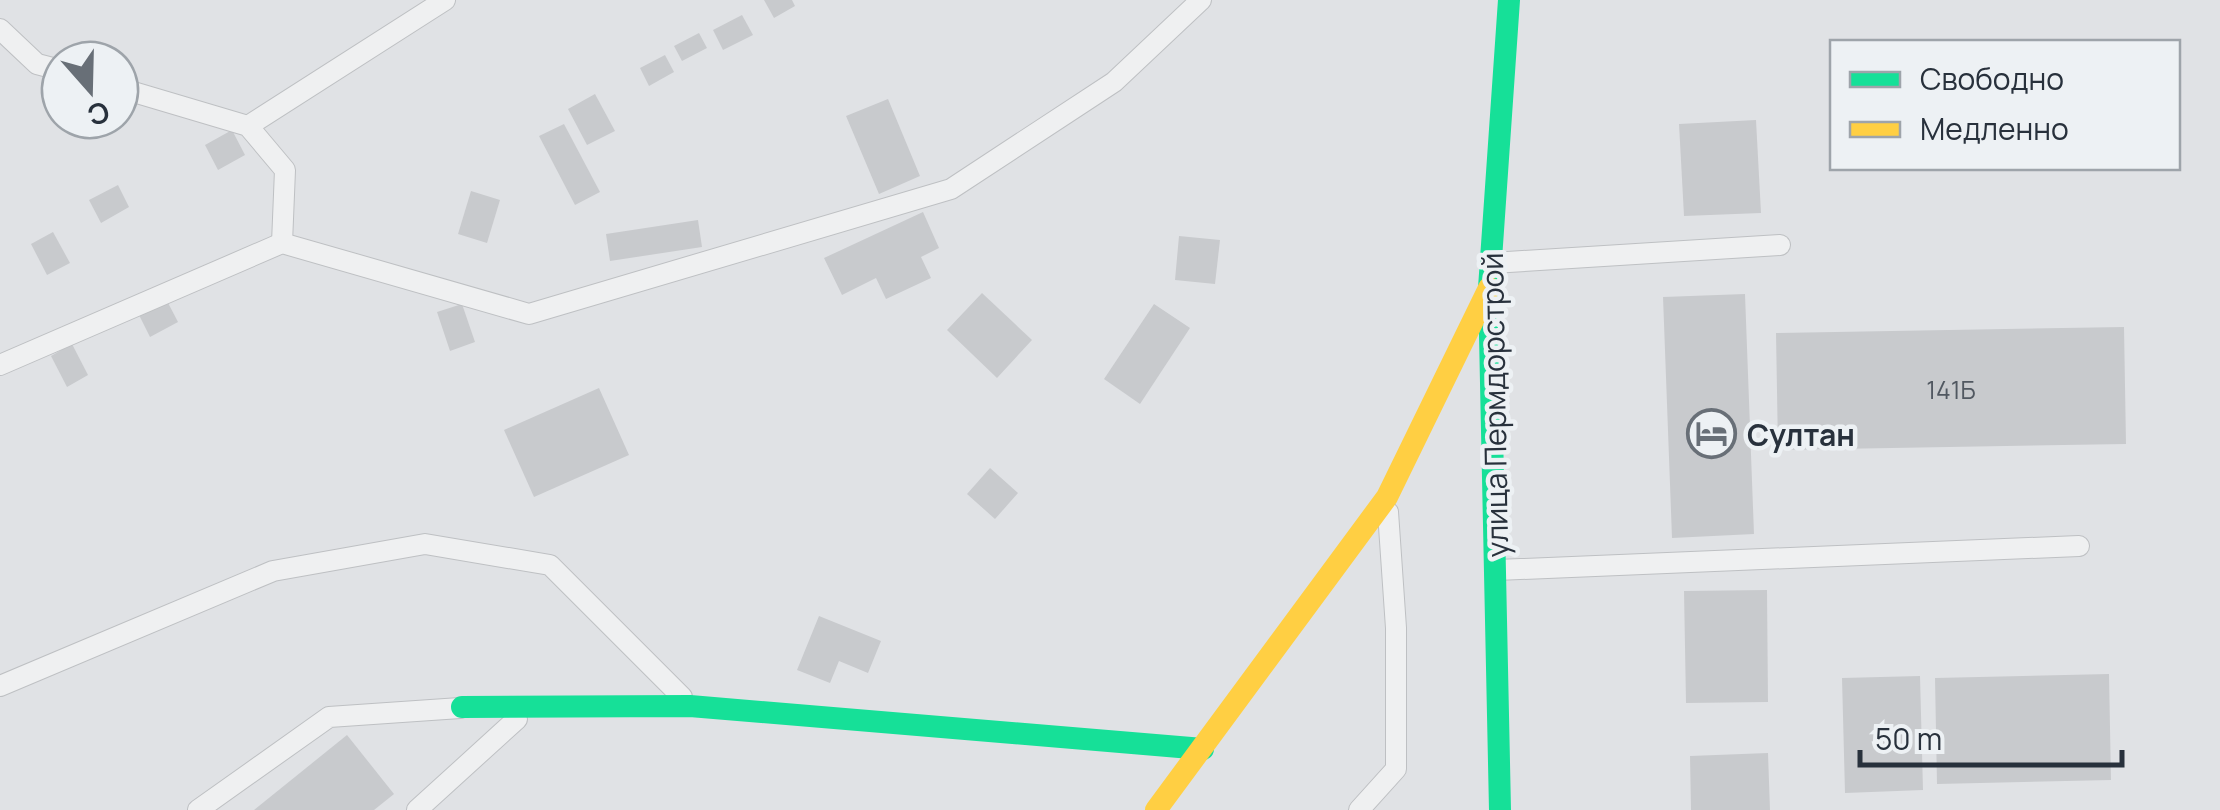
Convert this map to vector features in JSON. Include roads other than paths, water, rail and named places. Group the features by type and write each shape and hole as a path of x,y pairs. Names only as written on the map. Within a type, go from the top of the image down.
{"street":[{"name":"улица Пермдорстрой","path":"1500,810 1489,288 1509,0"},
{"path":"1156,810 1387,497 1489,288"},
{"path":"462,708 690,706 1203,748"}],"lane":[{"path":"248,126 446,0"},
{"path":"0,366 282,243 529,314 951,189 1114,82 1201,0"},
{"path":"0,29 40,65"},
{"path":"140,94 248,126 286,170 282,243"},
{"path":"1490,263 1780,245"},
{"path":"1359,810 1396,769 1396,628 1387,497"},
{"path":"0,686 273,571 425,544 550,565 690,706"},
{"path":"1495,570 2079,546"},
{"path":"417,810 530,707"},
{"path":"198,810 329,717 462,708"}],"place":[{"name":"Султан","path":"1712,434"}]}
